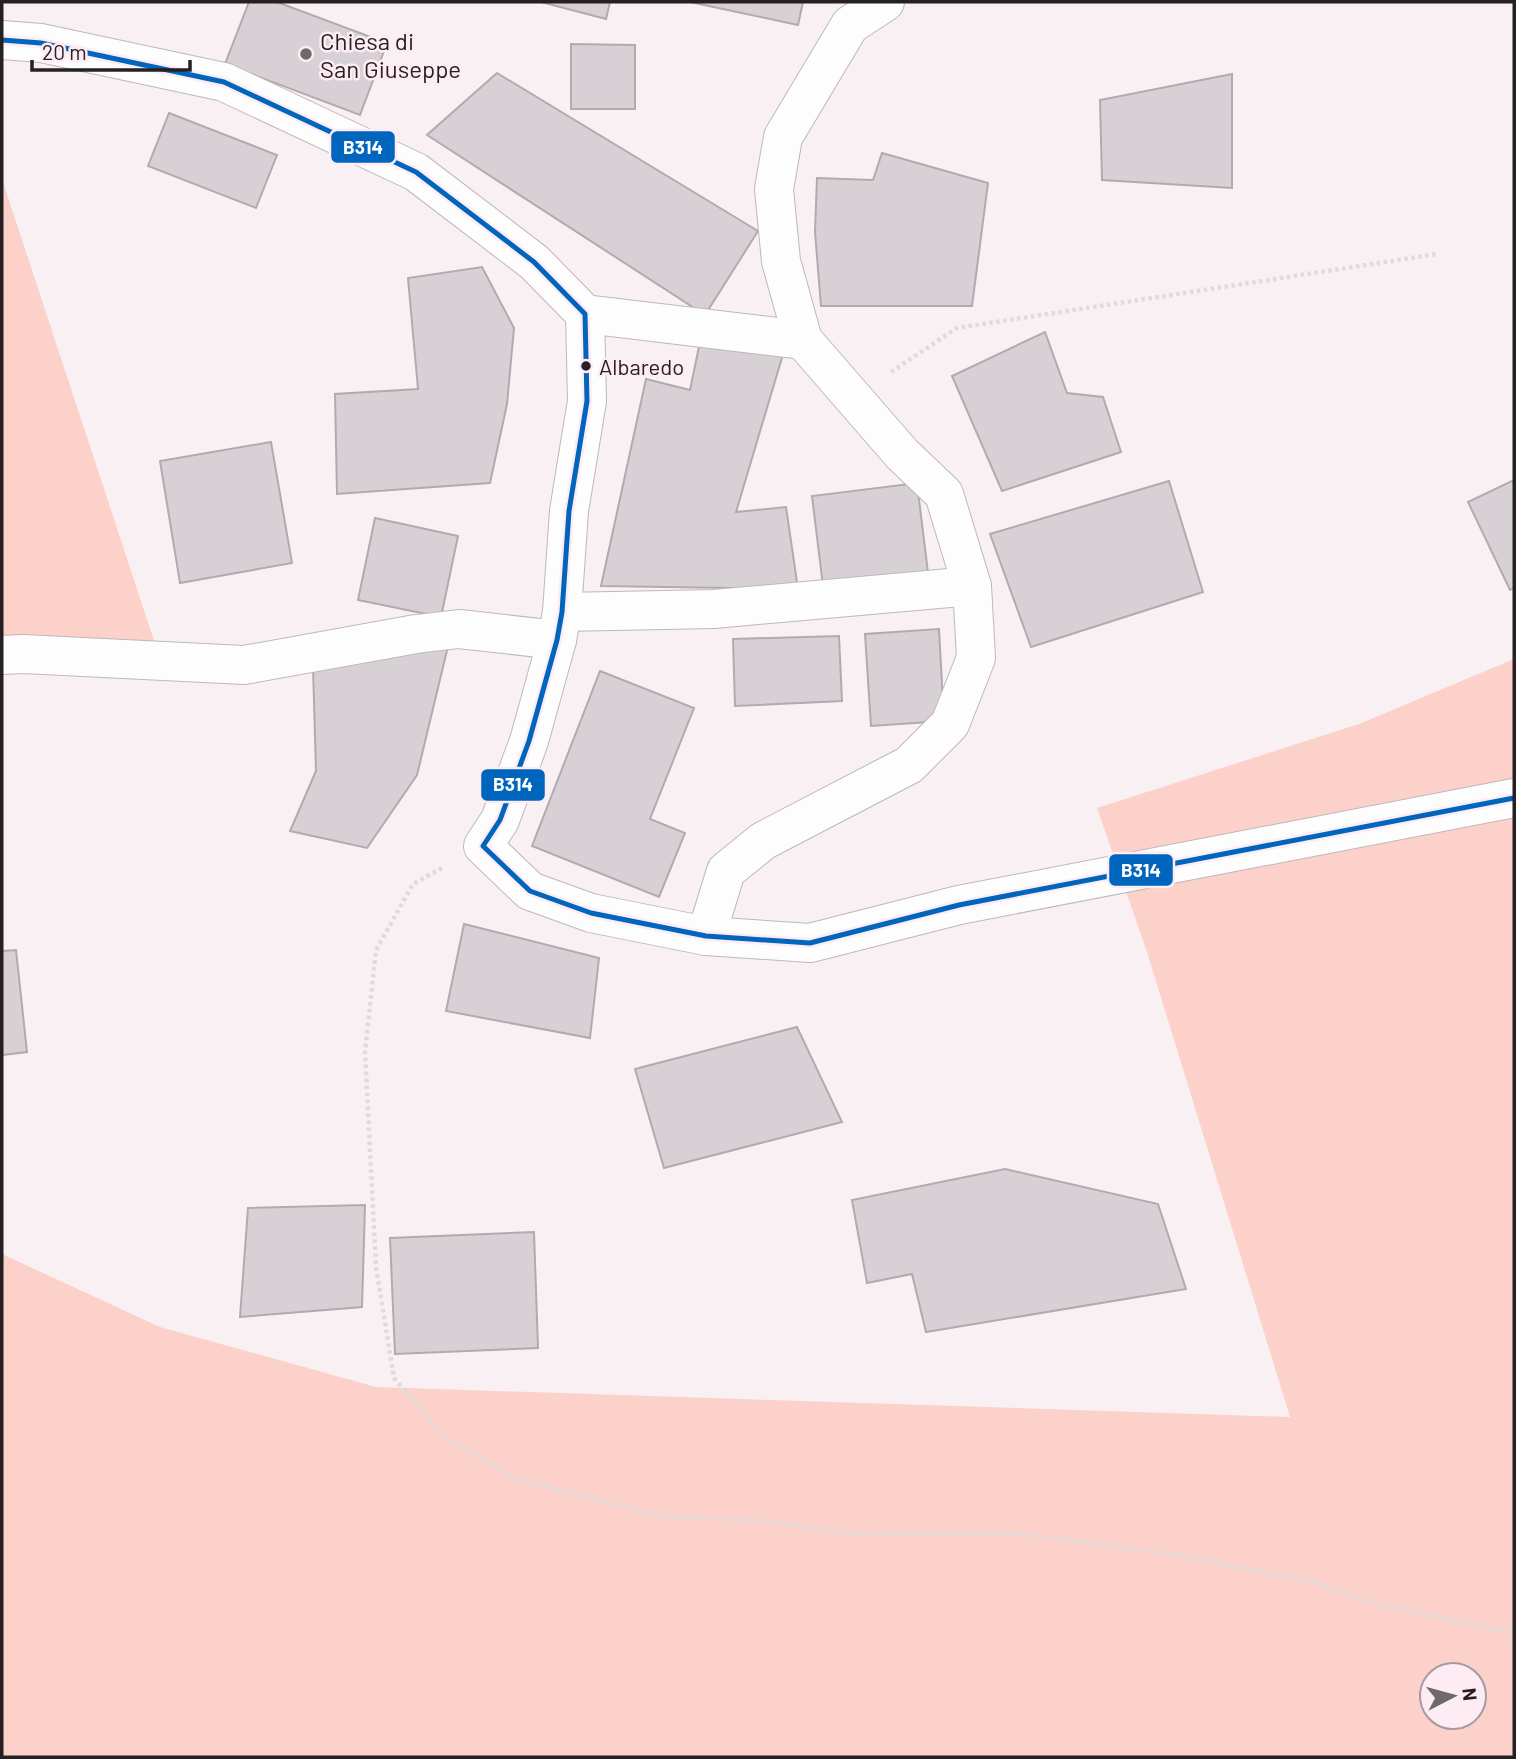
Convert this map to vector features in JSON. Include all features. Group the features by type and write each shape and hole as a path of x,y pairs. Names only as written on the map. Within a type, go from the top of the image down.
{"street":[{"path":"706,936 726,871 763,841 909,765 950,724 975,658 972,586 944,494 902,454 803,340 781,261 774,189 783,138 850,25 885,2"},
{"path":"2,40 41,43 224,82 416,172 534,262 584,314 803,340"},
{"path":"584,314 587,401 569,511 559,626 529,741 500,820 483,846 530,891 591,913 706,936 810,943 959,905 1514,799"},
{"path":"2,655 244,665 416,634 459,629 559,626 972,586"}],"path":[{"path":"853,397 957,328 1437,254"},
{"path":"483,846 413,884 376,950 365,1052 376,1267 394,1378 443,1436 512,1477 658,1516 764,1521 849,1532 1022,1534 1178,1555 1321,1584 1376,1604 1514,1633"}],"shaded area":[{"path":"2,179 162,665 2,648"},
{"path":"1514,659 1514,1757 2,1757 2,1254 160,1327 376,1387 1290,1417 1147,952 1097,808 1359,724"}],"building":[{"name":"Chiesa di San Giuseppe","path":"249,2 277,2 387,43 360,115 225,64"},
{"path":"541,2 610,2 606,19"},
{"path":"690,2 803,2 798,25"},
{"path":"571,44 635,45 635,109 571,109"},
{"path":"497,73 758,231 705,315 427,135"},
{"path":"1232,74 1232,188 1102,180 1100,100"},
{"path":"169,113 277,155 256,208 148,166"},
{"path":"882,153 988,183 972,306 821,306 815,232 817,178 873,180"},
{"path":"482,267 514,328 507,404 490,483 337,494 335,394 418,389 408,278"},
{"path":"702,332 784,351 736,512 786,507 798,589 601,586 646,379 690,390"},
{"path":"1045,332 1067,393 1103,397 1121,452 1002,491 952,376"},
{"path":"271,442 292,563 180,583 160,461"},
{"path":"1514,480 1514,588 1510,590 1468,502"},
{"path":"1169,481 1203,592 1031,647 990,534"},
{"path":"917,483 928,573 823,586 812,496"},
{"path":"375,518 458,536 441,617 358,600"},
{"path":"939,629 944,721 871,726 865,634"},
{"path":"839,636 842,701 735,706 733,639"},
{"path":"450,638 417,775 367,848 290,831 316,771 313,667"},
{"path":"600,671 694,708 650,819 685,833 659,897 532,846"},
{"path":"464,924 599,958 590,1038 446,1011"},
{"path":"16,950 27,1052 2,1055 2,951"},
{"path":"797,1027 842,1122 664,1168 635,1069"},
{"path":"1005,1169 1158,1204 1186,1289 926,1332 912,1274 867,1283 852,1200"},
{"path":"365,1205 362,1307 240,1317 248,1208"},
{"path":"534,1232 538,1348 395,1354 390,1238"}],"transit line":[{"name":"B314","path":"2,40 41,43 224,82 416,172 534,262 585,314 587,401 569,511 562,612 557,640 529,741 500,820 483,846 530,891 591,913 706,936 810,943 959,905 1514,798"}],"place":[{"name":"Chiesa di San Giuseppe","path":"306,54"},
{"name":"Albaredo","path":"586,366"}]}
